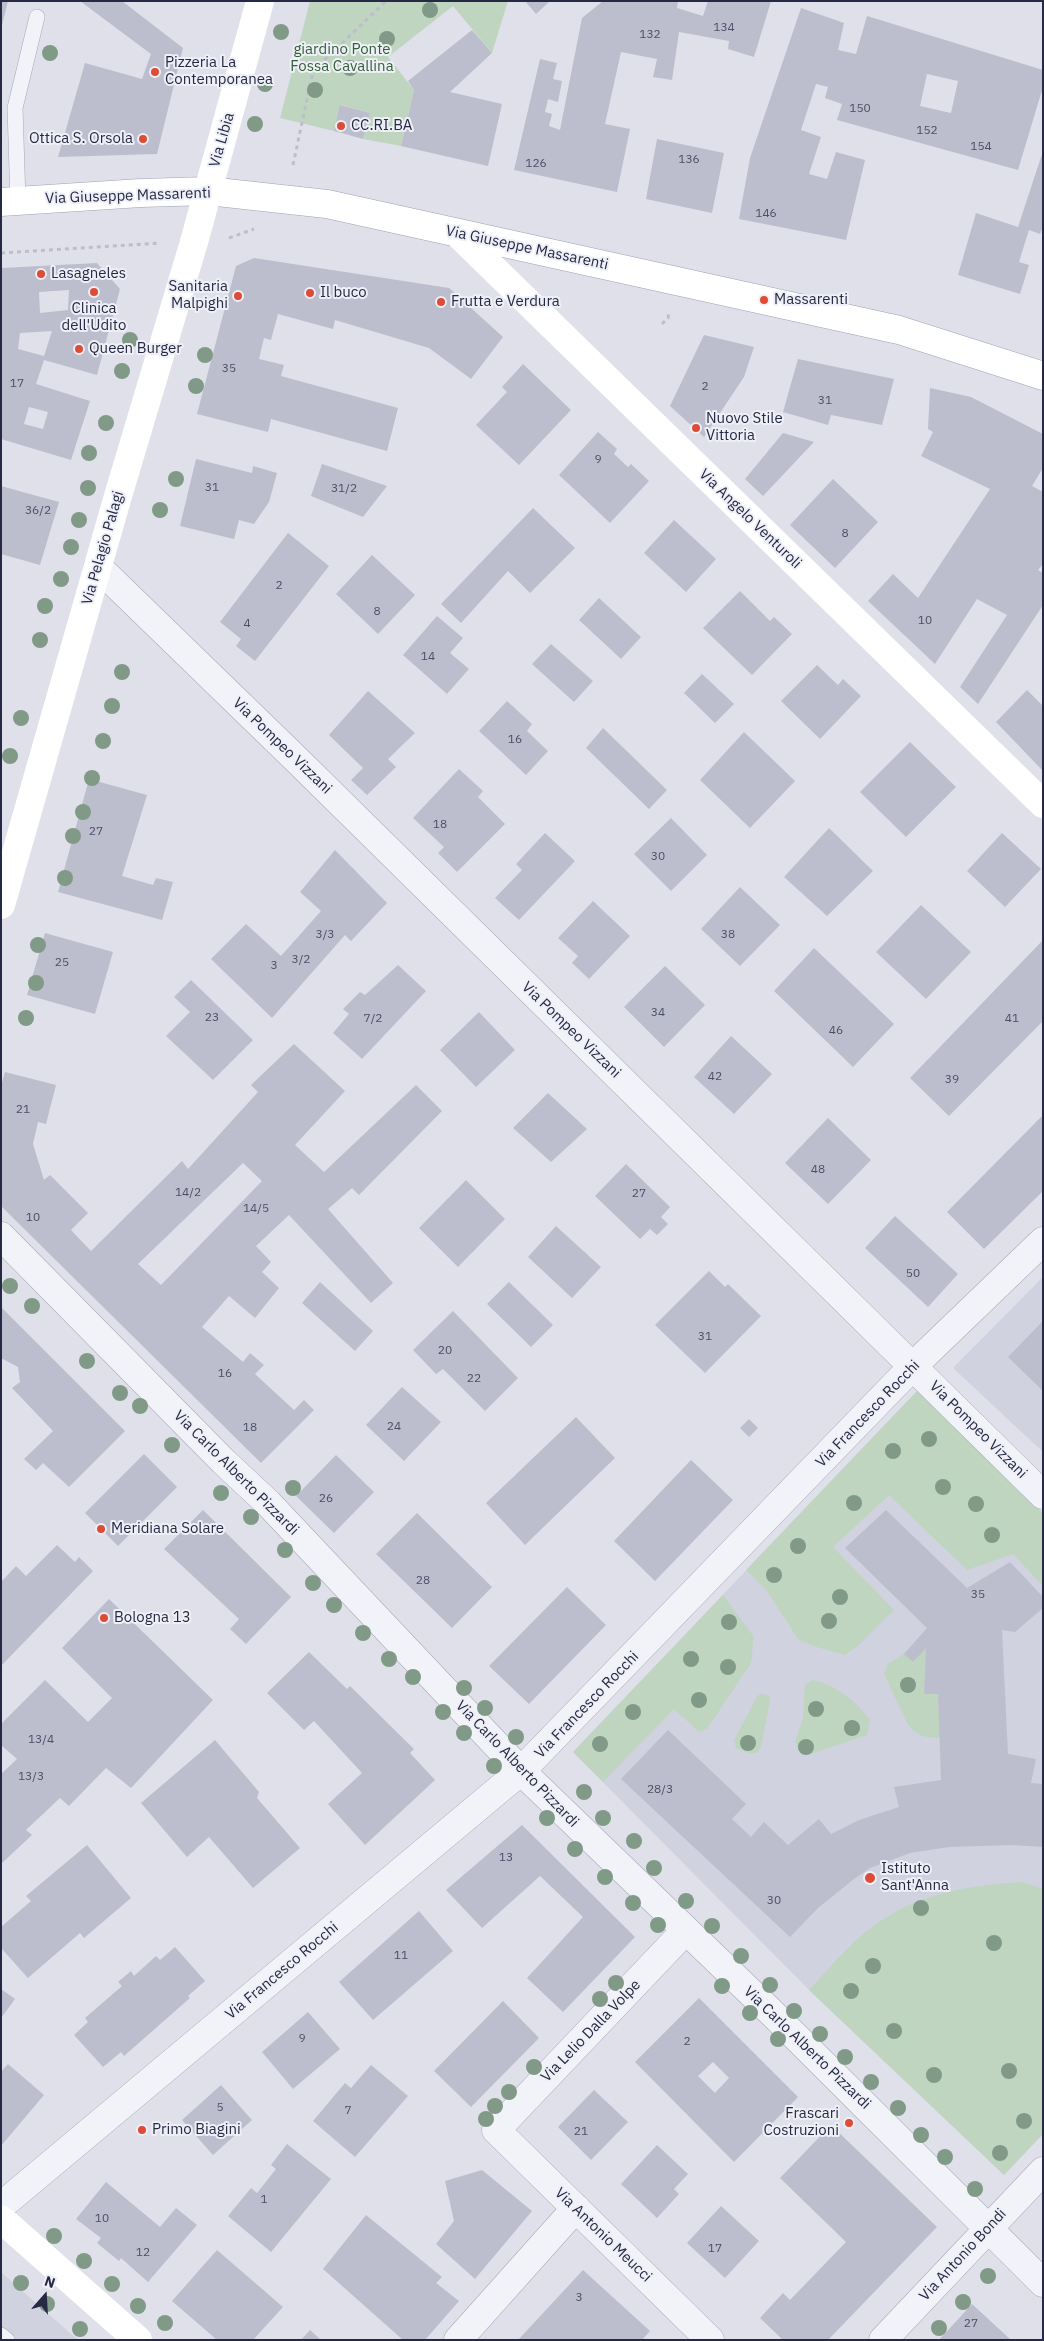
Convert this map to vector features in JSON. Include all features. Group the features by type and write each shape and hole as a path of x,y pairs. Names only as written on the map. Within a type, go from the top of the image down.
{"street":[{"name":"Via Libia","path":"208,191 260,1"},
{"name":"Via Giuseppe Massarenti","path":"10,201 208,191 327,204 899,330 1043,376"},
{"name":"Via Pelagio Palagi","path":"1,905 208,191"},
{"name":"Via Angelo Venturoli","path":"458,234 1043,804"},
{"name":"Via Pompeo Vizzani","path":"98,567 914,1366 1043,1495"},
{"name":"Via Carlo Alberto Pizzardi","path":"1,1236 223,1461 268,1503 521,1771 772,2013 990,2228 1043,2283"},
{"name":"Via Francesco Rocchi","path":"1,2206 521,1771 914,1366 1043,1241"},
{"name":"Via Lelio Dalla Volpe","path":"496,2130 685,1931"},
{"name":"Via Antonio Meucci","path":"496,2130 710,2340"},
{"name":"Via Antonio Bondi","path":"883,2340 1043,2171"},
{"path":"458,2340 576,2208"},
{"path":"1,2219 138,2340"}],"lane":[{"path":"10,201 15,108 37,17"},
{"path":"1,2335 6,2340"}],"path":[{"path":"294,164 312,71 386,1"},
{"path":"231,238 263,229"},
{"path":"1,254 103,246"},
{"path":"662,324 668,318 670,312"}],"shaded area":[{"path":"1043,1277 1043,1452 953,1368"},
{"name":"Istituto Sant'Anna","path":"917,1391 1043,1513 1043,2134 1004,2175 809,1990 573,1752"},
{"path":"1,2272 78,2340 1,2340"}],"green space":[{"name":"giardino Ponte Fossa Cavallina","path":"310,1 508,1 492,53 453,6 388,57 414,90 401,146 363,139 370,113 341,105 334,131 280,118"},
{"path":"917,1391 1043,1513 1043,1586 1013,1554 967,1570 889,1495 833,1547 894,1610 858,1646 845,1655 813,1646 798,1639 767,1591 746,1570"},
{"path":"723,1595 754,1637 751,1663 707,1729 699,1732 674,1709 603,1782 573,1752"},
{"path":"926,1648 924,1694 938,1694 940,1738 922,1736 908,1725 884,1674 888,1664 904,1654 913,1661"},
{"path":"812,1680 837,1689 859,1707 870,1720 867,1735 811,1754 799,1751 795,1741 803,1718 805,1685"},
{"path":"758,1695 769,1696 770,1701 761,1747 757,1753 749,1753 736,1748 734,1740"},
{"path":"1023,1882 1043,1889 1043,2134 1004,2175 809,1990 855,1941 880,1921 899,1910 918,1901 958,1890"}],"building":[{"path":"1,1 8,1 2,25 1,25"},
{"path":"80,1 122,1 183,48 157,154 58,157 85,63 142,79 151,54"},
{"path":"525,1 550,1 536,14"},
{"path":"603,1 678,1 677,8 703,16 708,1 771,1 754,57 728,49 729,41 679,32 672,80 653,77 657,59 621,52 605,124 630,129 617,192 514,170 540,59 557,63 553,79 562,81 558,102 548,99 545,112 552,114 549,126 560,130 582,18"},
{"path":"801,8 844,23 838,50 856,54 867,16 1043,70 1043,87 1018,170 837,120 842,104 825,98 828,87 816,84 801,130 821,137 809,174 827,179 836,152 865,160 846,240 739,219 750,158","holes":["927,74 958,81 951,113 920,106"]},
{"path":"472,30 492,53 450,92 502,104 488,166 401,146 414,90 408,81"},
{"path":"340,105 370,113 363,139 334,131"},
{"path":"657,139 724,153 712,213 646,199"},
{"path":"1042,154 1043,227 1040,234 1029,230 1019,262 1029,265 1020,294 958,275 976,213 1018,227"},
{"path":"254,258 449,288 503,337 471,379 429,348 335,320 333,329 278,314 271,340 264,338 259,359 284,365 281,376 398,408 387,451 271,419 268,432 197,414 236,266"},
{"path":"97,263 120,289 97,375 44,360 36,384 90,401 71,460 1,439 1,268","holes":["69,290 68,310 40,313 39,292","52,331 44,356 18,349 20,333","29,407 48,412 43,429 24,424"]},
{"path":"704,335 754,347 744,377 704,437 670,406"},
{"path":"798,359 894,379 882,425 831,415 828,425 783,412"},
{"path":"523,364 571,410 519,465 476,425 507,392 502,387"},
{"path":"930,388 971,397 1043,434 1043,468 1032,486 1043,492 1043,564 1038,570 1043,573 1043,605 978,704 960,687 1007,615 977,599 935,664 868,601 893,574 918,598 990,489 921,456 933,432 928,429"},
{"path":"598,432 617,449 614,454 628,467 631,464 649,481 610,523 559,475"},
{"path":"783,433 814,442 763,496 745,479"},
{"path":"196,459 252,473 253,466 277,473 269,502 254,524 239,520 234,539 180,526"},
{"path":"322,464 387,486 363,517 311,496"},
{"path":"833,479 878,522 835,568 790,525"},
{"path":"1,486 59,502 40,565 1,554"},
{"path":"533,508 575,548 530,593 508,571 461,623 441,604"},
{"path":"674,520 716,559 686,592 644,553"},
{"path":"288,533 329,566 255,661 236,646 241,639 220,622"},
{"path":"372,555 415,595 378,634 336,594"},
{"path":"740,591 770,621 774,617 792,634 752,675 703,628"},
{"path":"599,598 641,637 621,659 579,620"},
{"path":"437,616 463,638 450,653 469,669 447,694 403,655"},
{"path":"551,644 593,681 574,702 532,664"},
{"path":"817,665 838,685 843,679 861,696 820,739 781,701"},
{"path":"702,674 734,704 715,723 684,693"},
{"path":"1027,690 1043,706 1043,771 996,722"},
{"path":"368,691 415,733 388,759 396,767 367,795 351,780 363,768 329,735"},
{"path":"507,701 532,724 527,731 548,751 526,775 479,731"},
{"path":"603,728 667,790 649,809 586,748"},
{"path":"744,732 795,781 750,828 700,780"},
{"path":"910,742 956,787 906,837 860,792"},
{"path":"459,769 483,791 478,797 505,824 457,872 438,853 444,847 413,818"},
{"path":"89,779 147,795 122,876 153,885 156,878 173,882 162,920 58,892"},
{"path":"671,818 707,855 671,891 634,854"},
{"path":"829,828 873,871 827,916 784,877"},
{"path":"545,833 575,861 519,920 495,898 522,870 516,864"},
{"path":"1002,833 1041,869 1005,907 967,871"},
{"path":"335,850 387,903 351,941 345,935 272,1018 211,959 246,924 281,956 321,911 300,892"},
{"path":"740,887 780,925 740,966 701,929"},
{"path":"593,901 630,936 589,979 572,963 578,956 558,938"},
{"path":"921,905 971,952 926,999 876,952"},
{"path":"45,933 113,952 95,1014 27,995"},
{"path":"1043,940 1043,1021 949,1116 910,1078"},
{"path":"814,948 894,1024 853,1067 774,991"},
{"path":"398,965 426,991 362,1059 333,1033 349,1014 343,1009 360,992 365,995"},
{"path":"665,966 705,1005 664,1047 624,1007"},
{"path":"191,980 253,1040 213,1080 166,1036 190,1012 174,997"},
{"path":"479,1012 515,1050 476,1087 440,1050"},
{"path":"731,1036 772,1074 734,1114 694,1077"},
{"path":"294,1044 345,1091 295,1145 324,1172 416,1085 442,1111 359,1195 352,1188 328,1209 393,1283 371,1303 289,1215 256,1246 271,1262 262,1272 279,1288 255,1318 229,1296 202,1327 243,1362 250,1353 264,1365 255,1374 294,1410 304,1400 314,1410 261,1463 1,1206 1,1086 5,1072 56,1085 46,1124 38,1122 33,1144 44,1180 50,1175 88,1213 71,1230 91,1251 182,1161 188,1169 258,1092 251,1085","holes":["243,1163 262,1181 161,1285 138,1264"]},
{"path":"548,1093 587,1129 551,1162 513,1128"},
{"path":"1043,1115 1043,1191 984,1249 947,1212"},
{"path":"828,1118 871,1160 828,1204 785,1163"},
{"path":"626,1164 670,1207 661,1217 668,1224 657,1235 650,1229 640,1239 595,1196"},
{"path":"466,1180 505,1219 458,1267 419,1228"},
{"path":"895,1216 958,1274 928,1307 865,1248"},
{"path":"556,1226 601,1267 572,1298 528,1257"},
{"path":"709,1271 725,1287 728,1284 761,1316 705,1373 655,1325"},
{"path":"320,1282 373,1331 355,1351 302,1303"},
{"path":"509,1282 553,1325 531,1347 487,1304"},
{"path":"1,1307 125,1431 69,1487 43,1463 36,1470 24,1459 53,1431 12,1388 20,1382 18,1367 1,1358"},
{"path":"453,1311 518,1378 485,1411 443,1369 436,1374 413,1350"},
{"path":"1043,1321 1043,1391 1008,1357"},
{"path":"402,1387 441,1422 404,1461 366,1425"},
{"path":"576,1417 615,1458 525,1545 486,1503"},
{"path":"749,1419 758,1428 749,1437 740,1428"},
{"path":"144,1454 177,1487 118,1546 85,1513"},
{"path":"336,1455 374,1492 334,1533 296,1496"},
{"path":"691,1460 733,1500 655,1581 614,1541"},
{"path":"203,1510 291,1597 246,1644 230,1629 239,1619 164,1549"},
{"path":"886,1510 967,1588 1010,1562 1043,1597 1043,1608 1015,1632 1002,1630 1008,1754 1036,1759 1031,1783 1043,1784 1043,1847 1012,1845 949,1847 910,1853 870,1868 854,1879 818,1908 790,1937 621,1779 668,1730 746,1804 732,1819 751,1837 764,1822 788,1845 819,1819 831,1834 859,1820 899,1807 894,1787 941,1780 938,1694 924,1694 926,1648 913,1662 904,1654 927,1628 845,1548"},
{"path":"417,1513 492,1587 452,1628 376,1554"},
{"path":"57,1545 75,1562 79,1557 93,1571 1,1666 1,1582 16,1566 26,1576"},
{"path":"567,1587 606,1625 529,1704 489,1666"},
{"path":"109,1599 213,1700 131,1788 106,1768 69,1806 60,1798 26,1830 32,1835 1,1864 1,1774 17,1759 1,1745 1,1724 45,1680 88,1722 112,1698 62,1648"},
{"path":"309,1652 347,1689 350,1686 414,1749 410,1753 435,1780 365,1845 328,1804 362,1773 314,1721 304,1730 267,1693"},
{"path":"215,1740 259,1792 257,1798 300,1848 253,1888 209,1837 187,1857 141,1803"},
{"path":"522,1825 635,1937 563,2012 527,1978 583,1917 540,1876 482,1928 446,1890"},
{"path":"87,1845 131,1898 84,1938 80,1933 28,1978 1,1948 1,1927 31,1901 26,1896"},
{"path":"419,1911 453,1951 373,2020 339,1982"},
{"path":"175,1947 205,1981 188,1996 190,1998 124,2056 121,2052 103,2067 74,2035 88,2022 85,2018 122,1986 118,1982 131,1971 134,1976 156,1956 160,1960"},
{"path":"1,1989 15,1999 1,2018"},
{"path":"699,1998 798,2097 734,2162 635,2062","holes":["713,2062 729,2078 715,2093 698,2076"]},
{"path":"503,2001 539,2038 471,2107 434,2071"},
{"path":"308,2012 340,2049 293,2089 262,2052"},
{"path":"8,2064 44,2095 1,2146 1,2072"},
{"path":"371,2065 408,2096 355,2157 313,2121 345,2083 351,2088"},
{"path":"221,2085 252,2120 213,2155 182,2120"},
{"path":"594,2090 628,2122 591,2160 558,2127"},
{"path":"831,2125 937,2227 828,2340 783,2340 760,2318 783,2293 790,2300 846,2242 780,2178"},
{"path":"287,2144 331,2179 271,2252 228,2216 251,2188 257,2193 276,2169 271,2165"},
{"path":"657,2145 688,2174 674,2189 679,2194 657,2218 621,2184"},
{"path":"482,2170 532,2211 475,2279 436,2244 454,2221 445,2181"},
{"path":"106,2182 160,2227 176,2208 197,2225 148,2282 121,2258 119,2261 97,2243 101,2238 76,2219"},
{"path":"721,2206 759,2241 725,2278 687,2243"},
{"path":"366,2215 442,2277 436,2283 459,2301 425,2340 403,2340 323,2269"},
{"path":"217,2250 283,2307 253,2340 217,2340 172,2301"},
{"path":"583,2270 650,2331 642,2340 518,2340"},
{"path":"972,2304 1011,2340 939,2340"},
{"path":"310,2330 321,2340 301,2340"}],"place":[{"name":"Pizzeria La Contemporanea","path":"155,72"},
{"name":"CC.RI.BA","path":"341,126"},
{"name":"Ottica S. Orsola","path":"143,139"},
{"name":"Lasagneles","path":"41,274"},
{"name":"Clinica dell'Udito","path":"94,292"},
{"name":"Il buco","path":"310,293"},
{"name":"Sanitaria Malpighi","path":"238,296"},
{"name":"Massarenti","path":"764,300"},
{"name":"Frutta e Verdura","path":"441,302"},
{"name":"Queen Burger","path":"79,349"},
{"name":"Nuovo Stile Vittoria","path":"696,428"},
{"name":"Meridiana Solare","path":"101,1529"},
{"name":"Bologna 13","path":"104,1618"},
{"name":"Istituto Sant'Anna","path":"870,1878"},
{"name":"Frascari Costruzioni","path":"849,2123"},
{"name":"Primo Biagini","path":"142,2130"}]}
